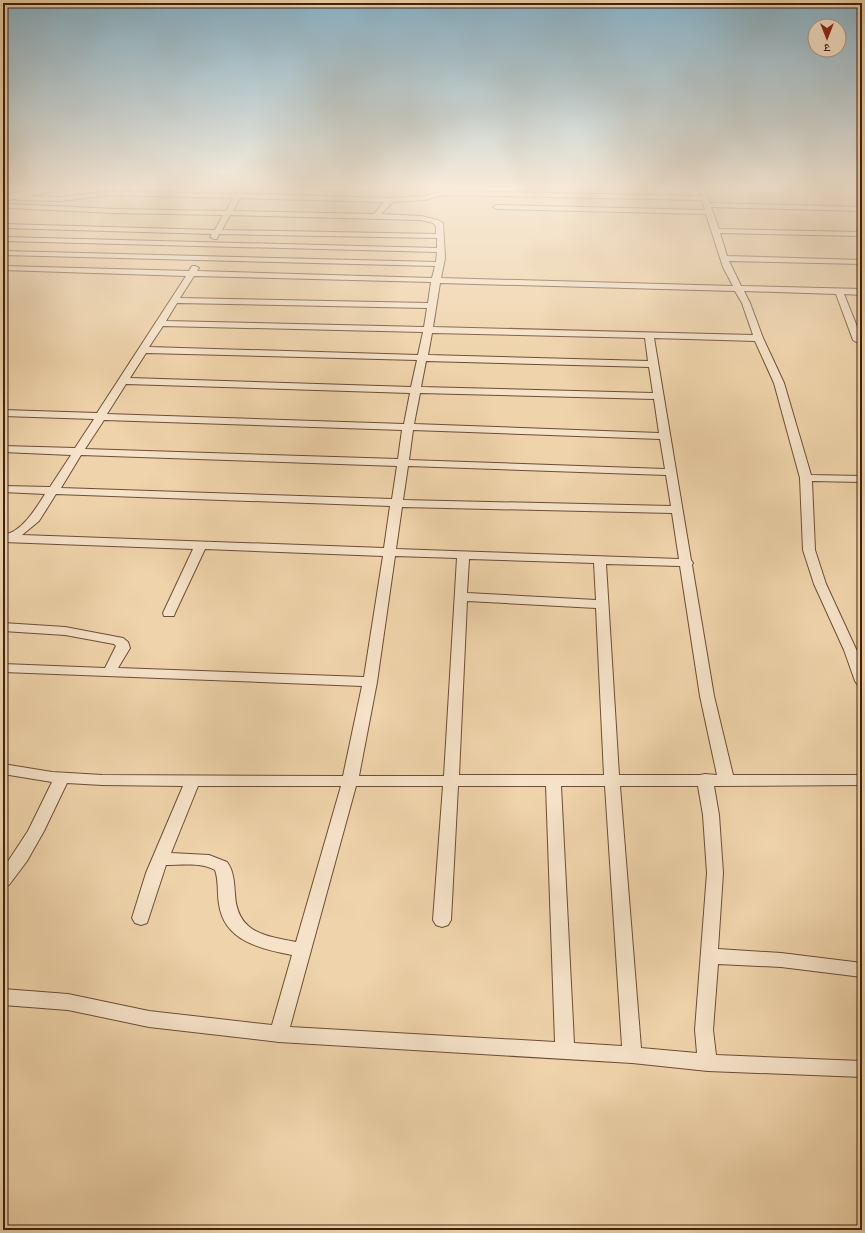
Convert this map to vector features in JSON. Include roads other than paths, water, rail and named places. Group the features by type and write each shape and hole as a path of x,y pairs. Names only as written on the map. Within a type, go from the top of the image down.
{"street":[{"path":"5,540 24,529 34,519 54,491 208,247"},
{"path":"280,247 441,250"},
{"path":"279,1034 350,782 370,682 388,553 408,427 440,264 441,247"},
{"path":"720,247 737,288 746,303 758,338 779,383 806,478 809,550 818,579 840,626 862,681"},
{"path":"3,253 440,264"},
{"path":"724,258 862,262"},
{"path":"3,268 862,292"},
{"path":"839,292 858,340"},
{"path":"174,300 432,306"},
{"path":"160,323 758,338"},
{"path":"649,336 687,563 707,696 726,779"},
{"path":"142,350 654,364"},
{"path":"123,381 659,396"},
{"path":"3,413 666,436"},
{"path":"3,449 671,472"},
{"path":"806,478 862,479"},
{"path":"3,489 677,510"},
{"path":"5,540 687,563"},
{"path":"169,613 200,546"},
{"path":"442,920 463,555"},
{"path":"600,559 612,781 632,1055"},
{"path":"461,597 602,604"},
{"path":"3,627 64,631 118,641 123,645 123,648 110,672"},
{"path":"3,668 370,682"},
{"path":"3,769 62,778 102,780 350,782 451,780 612,781 706,779 862,780"},
{"path":"3,881 25,853 62,778"},
{"path":"706,779 711,815 715,874 704,1030 708,1063"},
{"path":"142,918 148,890 193,780"},
{"path":"554,780 565,1050"},
{"path":"160,859 203,860 221,866 224,872 228,911 242,933 263,942 303,950"},
{"path":"710,956 788,961 862,970"},
{"path":"3,997 68,1002 149,1019 279,1034 565,1050 708,1063 862,1069"}]}
